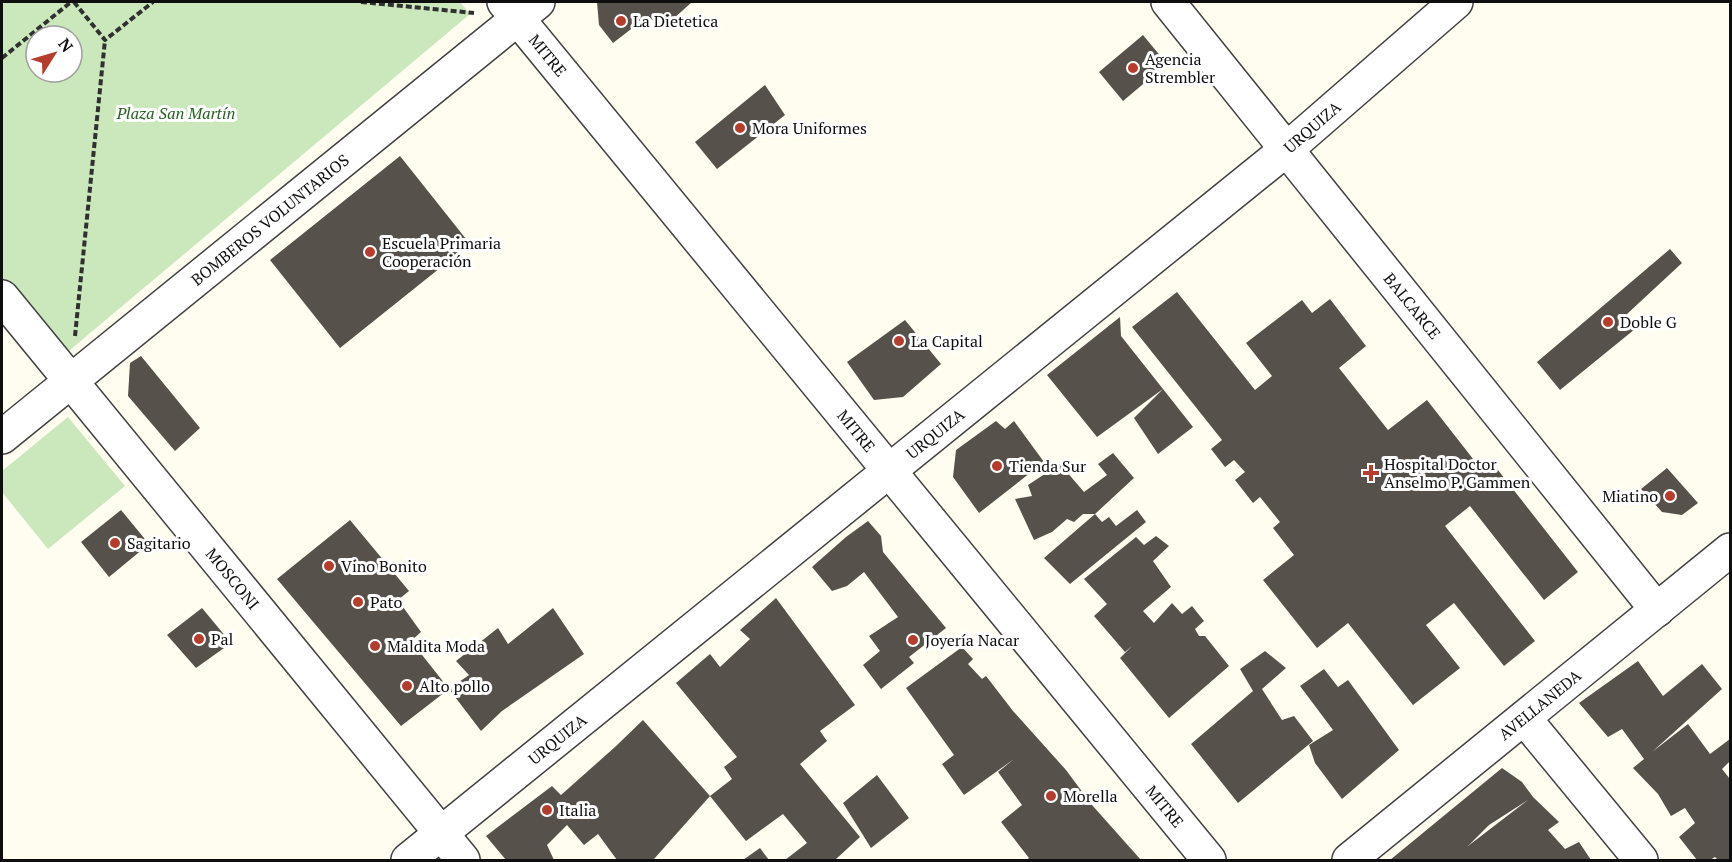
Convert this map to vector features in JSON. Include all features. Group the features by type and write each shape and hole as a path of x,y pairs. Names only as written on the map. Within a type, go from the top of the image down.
{"street":[{"name":"BALCARCE","path":"1168,2 1657,610"},
{"name":"URQUIZA","path":"408,861 1287,148 1456,2"},
{"name":"BOMBEROS VOLUNTARIOS","path":"2,437 520,7"},
{"name":"MITRE","path":"520,7 890,470 1209,861"},
{"name":"MOSCONI","path":"2,297 463,861"},
{"name":"AVELLANEDA","path":"1349,861 1731,550"},
{"path":"1524,718 1641,861"}],"path":[{"path":"2,58 73,2 105,40"},
{"path":"70,381 105,40 153,2"},
{"path":"361,2 520,7"}],"green space":[{"name":"Plaza San Martín","path":"2,2 460,2 470,14 64,355 2,280"},
{"path":"68,417 125,486 48,549 2,492 2,471"}],"building":[{"name":"La Dietetica","path":"597,2 692,2 662,29 648,16 613,43 599,25"},
{"name":"Agencia Strembler","path":"1143,35 1167,64 1123,101 1099,72"},
{"name":"Mora Uniformes","path":"765,85 785,115 717,169 695,142"},
{"name":"Escuela Primaria Cooperación","path":"400,156 470,244 340,348 270,260"},
{"name":"Doble G","path":"1670,249 1682,263 1627,314 1635,329 1560,390 1537,362"},
{"name":"Hospital Doctor Anselmo P. Gammen","path":"1177,292 1255,390 1272,376 1246,343 1302,300 1312,313 1330,299 1366,346 1339,368 1388,430 1427,400 1484,473 1494,465 1578,572 1544,600 1470,506 1445,526 1535,641 1504,666 1454,603 1426,625 1460,668 1413,705 1348,623 1317,648 1263,580 1294,555 1273,528 1280,522 1260,497 1253,503 1235,480 1245,472 1234,460 1225,467 1211,449 1222,440 1132,327"},
{"path":"1120,317 1121,336 1163,389 1097,437 1047,375"},
{"name":"La Capital","path":"905,320 941,364 903,397 874,400 847,362"},
{"path":"141,356 200,428 175,451 128,396 130,363"},
{"path":"1163,389 1193,427 1158,454 1134,418"},
{"name":"Tienda Sur","path":"996,421 1005,429 1014,421 1044,462 979,513 953,477 956,450"},
{"path":"1113,453 1134,478 1095,514 1083,514 1074,522 1067,519 1052,532 1034,540 1015,499 1032,496 1028,485 1060,464 1084,492 1107,475 1098,464"},
{"name":"Miatino","path":"1667,468 1698,503 1682,515 1662,512 1641,489"},
{"name":"Sagitario","path":"121,510 149,544 109,577 81,542"},
{"path":"1137,510 1146,522 1070,584 1044,558 1095,514 1102,522 1109,517 1116,526"},
{"path":"350,520 409,591 398,600 421,632 411,641 449,689 401,726 277,579"},
{"path":"868,521 881,536 883,552 946,628 909,657 914,663 881,689 863,665 880,651 869,636 898,617 864,572 847,586 832,591 812,567"},
{"path":"1156,536 1169,546 1153,561 1171,587 1143,611 1154,623 1172,603 1182,614 1192,606 1204,621 1195,629 1199,636 1205,636 1229,666 1169,718 1120,658 1132,646 1125,652 1094,616 1107,604 1084,579 1136,537 1144,545"},
{"path":"776,598 855,705 820,731 827,741 800,764 860,837 835,860 785,860 807,843 783,814 746,841 710,796 732,779 724,767 737,757 676,683 710,654 720,667 750,639 740,630"},
{"name":"Pal","path":"202,608 231,643 196,668 167,635"},
{"path":"553,608 584,654 502,711 481,731 449,689 469,675 456,661 498,628 508,644"},
{"path":"962,647 973,659 968,664 982,679 986,676 1013,711 1066,770 1092,805 1141,860 1026,860 1029,858 1001,822 1022,805 998,772 1014,759 964,795 942,764 954,755 906,688"},
{"path":"1265,651 1286,668 1262,689 1282,720 1294,716 1313,741 1238,803 1191,744 1253,691 1240,669"},
{"path":"1638,661 1663,696 1702,664 1722,689 1652,752 1688,724 1710,754 1730,739 1730,761 1722,769 1730,779 1730,860 1718,860 1715,857 1710,860 1697,860 1679,837 1695,823 1685,808 1671,816 1658,794 1633,768 1644,759 1622,729 1608,737 1579,703"},
{"path":"1324,669 1338,687 1348,680 1399,750 1342,799 1315,763 1309,745 1333,730 1300,686"},
{"path":"643,720 710,796 654,859 617,860 598,834 584,845 567,825 547,845 554,860 506,860 486,836 552,786 561,795"},
{"path":"1502,768 1522,782 1533,797 1559,822 1548,830 1565,849 1579,842 1591,860 1390,860","holes":["1528,800 1468,846 1489,825"]},
{"path":"877,775 909,818 871,848 843,803"},
{"path":"760,848 769,860 743,860"}],"place":[{"name":"La Dietetica","path":"621,21"},
{"name":"Agencia Strembler","path":"1133,68"},
{"name":"Mora Uniformes","path":"740,128"},
{"name":"Escuela Primaria Cooperación","path":"370,252"},
{"name":"Doble G","path":"1608,322"},
{"name":"La Capital","path":"899,341"},
{"name":"Tienda Sur","path":"997,466"},
{"name":"Hospital Doctor Anselmo P. Gammen","path":"1371,473"},
{"name":"Miatino","path":"1670,496"},
{"name":"Sagitario","path":"115,543"},
{"name":"Vino Bonito","path":"329,566"},
{"name":"Pato","path":"358,602"},
{"name":"Pal","path":"199,639"},
{"name":"Joyería Nacar","path":"913,640"},
{"name":"Maldita Moda","path":"375,646"},
{"name":"Alto pollo","path":"407,686"},
{"name":"Morella","path":"1051,796"},
{"name":"Italia","path":"547,810"}]}
